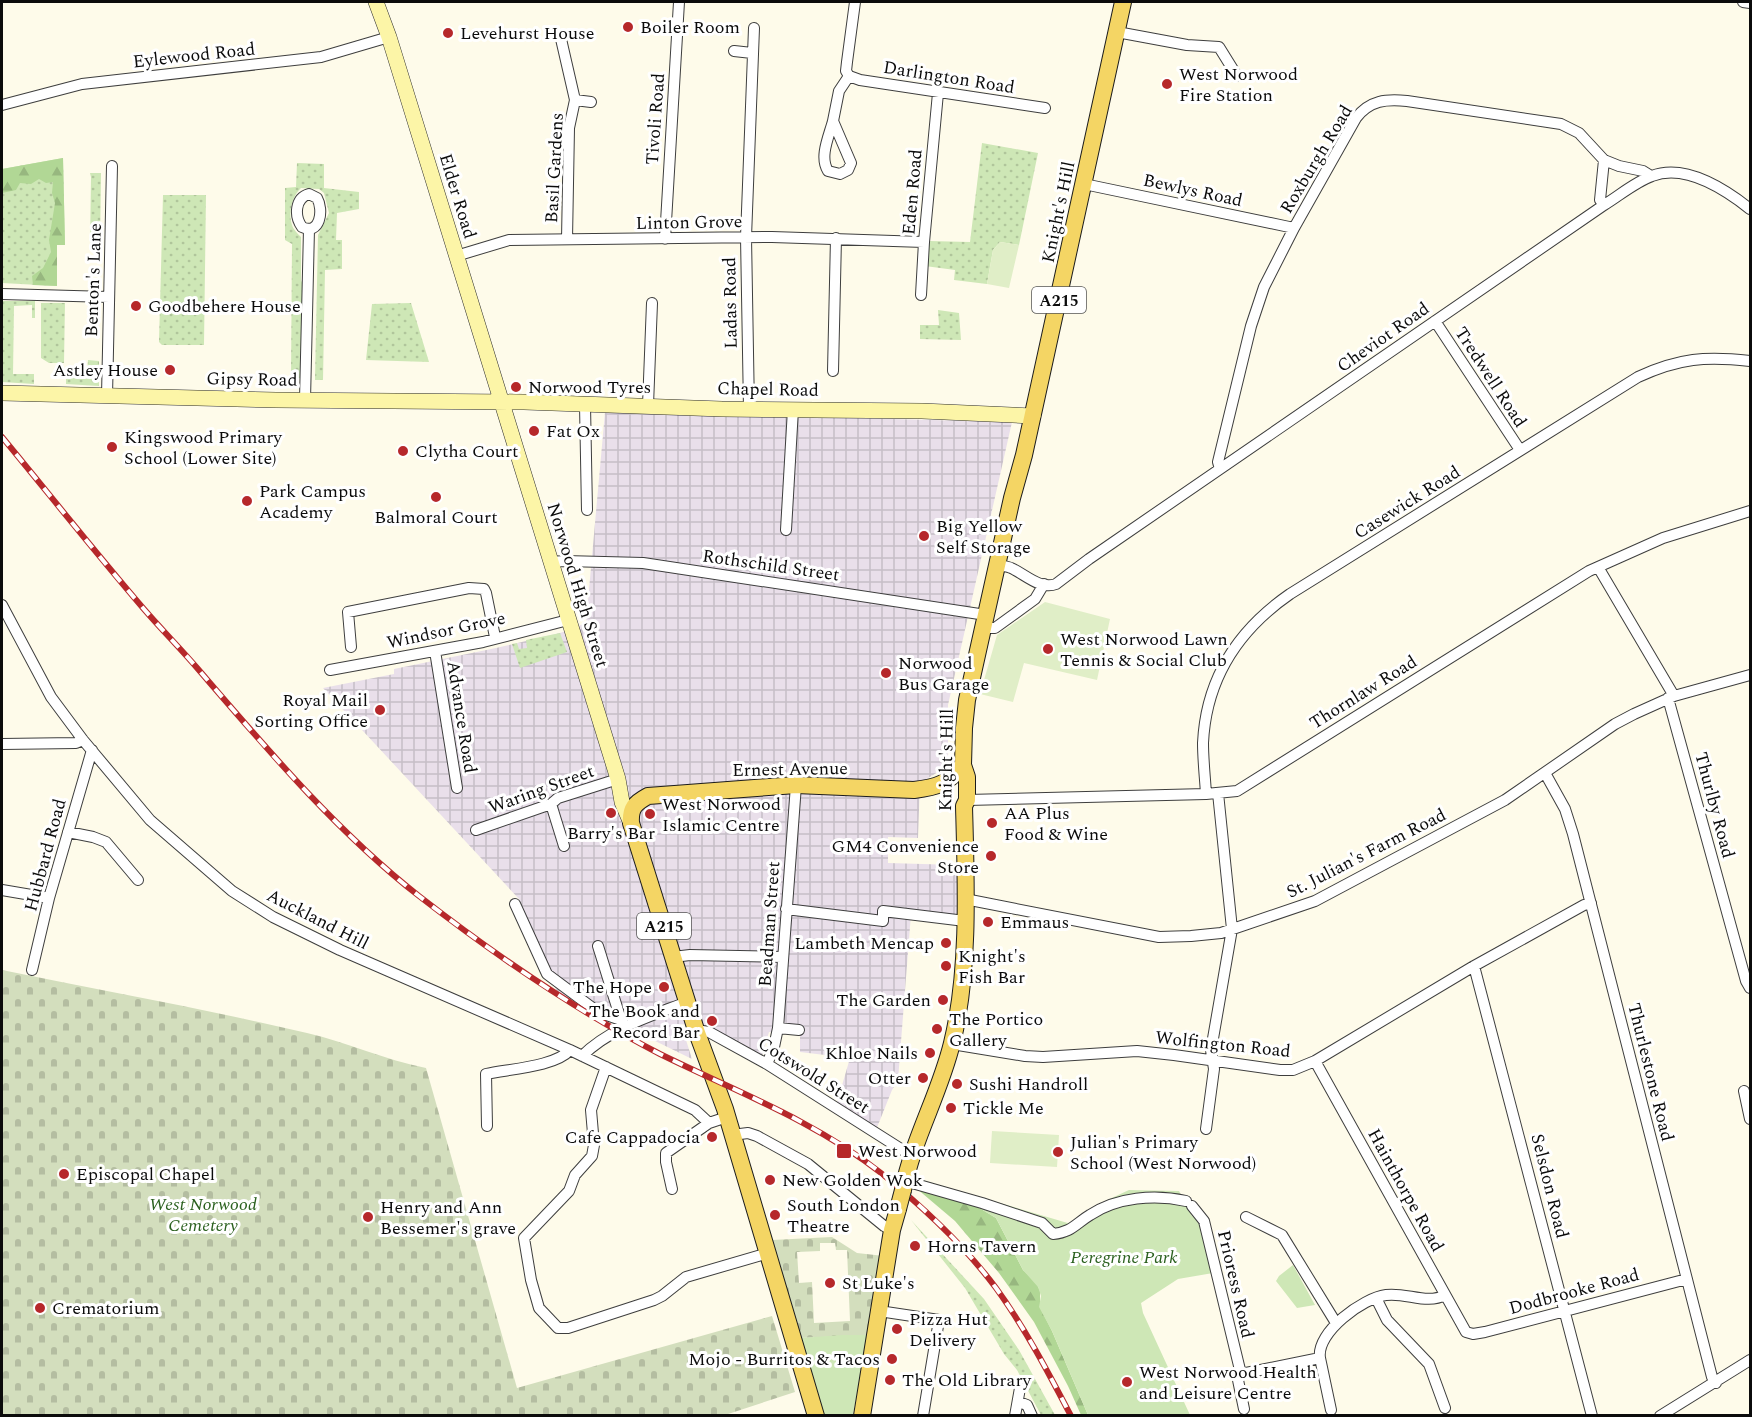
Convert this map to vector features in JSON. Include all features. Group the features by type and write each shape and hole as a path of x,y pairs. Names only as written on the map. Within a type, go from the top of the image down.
{"main road":[{"name":"Knight's Hill","path":"862,1416 892,1230 912,1156 952,1044 962,992 967,777 963,765 965,709 1033,416 1123,2"},
{"path":"933,788 952,779 963,765"},
{"name":"Ernest Avenue","path":"648,796 796,785 914,790 933,788 953,794 966,803"},
{"path":"631,823 634,804 648,796"},
{"name":"A215","path":"631,823 696,1030 727,1117 816,1416"}],"street":[{"name":"Elder Road","path":"376,2 389,37 502,403"},
{"name":"Tivoli Road","path":"665,239 680,2"},
{"path":"833,121 839,91 849,76 846,71 846,62 855,2"},
{"path":"1743,2 1750,3"},
{"name":"Ladas Road","path":"749,409 746,237 754,28"},
{"path":"1117,32 1187,45 1219,47 1237,76"},
{"name":"Eylewood Road","path":"2,105 82,84 321,57 389,37"},
{"name":"Basil Gardens","path":"561,39 575,100 569,128 567,239"},
{"path":"734,51 752,52"},
{"name":"Darlington Road","path":"849,76 860,80 938,93 1045,108"},
{"name":"Eden Road","path":"921,295 938,93"},
{"name":"Basil Gardens","path":"575,100 591,102"},
{"name":"Roxburgh Road","path":"1220,469 1218,462 1258,303 1294,228 1356,118 1369,106 1383,100 1407,101 1560,124 1579,133 1604,159 1619,166 1643,171 1651,176"},
{"path":"1604,159 1600,200 1604,205"},
{"name":"Benton's Lane","path":"107,396 112,166"},
{"path":"1651,176 1671,174 1701,179 1726,190 1750,209"},
{"name":"Cheviot Road","path":"984,621 995,628 1035,599 1044,584 1052,586 1056,584 1604,205 1651,176"},
{"name":"Bewlys Road","path":"1084,184 1294,228"},
{"path":"305,400 309,229"},
{"name":"Linton Grove","path":"456,256 509,240 746,237 924,242"},
{"path":"833,371 836,238"},
{"path":"2,294 109,297"},
{"path":"648,405 652,303"},
{"name":"Tredwell Road","path":"1435,321 1520,450"},
{"name":"Casewick Road","path":"1206,1129 1214,1061 1211,1050 1232,929 1203,744 1209,706 1227,659 1248,629 1290,594 1626,383 1662,366 1697,358 1750,360"},
{"name":"Gipsy Road","path":"2,393 502,403"},
{"name":"Chapel Road","path":"502,403 1033,416"},
{"name":"Norwood High Street","path":"502,403 618,779 622,802 631,823"},
{"path":"585,405 587,510"},
{"path":"786,530 793,409"},
{"name":"Thornlaw Road","path":"966,803 1212,794 1242,789 1598,567 1663,538 1750,511"},
{"name":"Rothschild Street","path":"550,562 643,563 984,621"},
{"path":"997,565 1011,568 1044,584"},
{"name":"Thurlby Road","path":"1598,567 1671,697 1746,981 1750,988"},
{"path":"351,647 348,612 469,588 484,589 495,637"},
{"name":"Auckland Hill","path":"2,606 51,697 83,740 150,820 232,891 273,917 340,950 570,1050 695,1110 709,1123"},
{"name":"Windsor Grove","path":"330,670 483,642 495,637 568,620"},
{"name":"Advance Road","path":"435,651 457,788"},
{"name":"St. Julian's Farm Road","path":"965,899 1159,937 1200,935 1232,929 1315,901 1505,800 1615,723 1671,697 1750,675"},
{"path":"2,744 76,743 83,740"},
{"name":"Hubbard Road","path":"32,970 49,898 92,750"},
{"name":"Thurlestone Road","path":"1545,773 1569,819 1712,1377 1716,1383"},
{"path":"618,779 628,793 648,796"},
{"name":"Waring Street","path":"476,830 551,804 558,798 618,779"},
{"name":"Beadman Street","path":"767,1064 778,1028 796,785"},
{"path":"551,804 564,846"},
{"path":"68,832 106,842 138,880"},
{"path":"2,890 49,898"},
{"name":"Wolfington Road","path":"952,1044 1054,1058 1134,1051 1280,1071 1293,1070 1315,1061 1474,966 1584,904 1591,903"},
{"path":"515,904 547,974 598,1012 623,1024"},
{"path":"786,909 883,921 883,911 965,921"},
{"path":"598,946 623,1024"},
{"path":"673,957 690,955 782,957"},
{"name":"Selsdon Road","path":"1474,966 1592,1416"},
{"path":"582,1056 595,1043 623,1024 687,1002"},
{"path":"778,1028 799,1030"},
{"name":"Cotswold Street","path":"696,1030 709,1032 767,1064 912,1156"},
{"path":"487,1126 486,1074 552,1061 564,1056 570,1050"},
{"name":"Hainthorpe Road","path":"1315,1061 1464,1330 1469,1334"},
{"path":"606,1067 591,1110 594,1145 592,1156 575,1175 569,1191 525,1238 536,1297 542,1312 558,1328 568,1328 654,1300 686,1277 768,1253"},
{"path":"1748,1093 1750,1119"},
{"path":"672,1189 665,1155 709,1123 727,1117"},
{"path":"732,1135 748,1133 757,1136 808,1164 892,1230"},
{"name":"Prioress Road","path":"904,1185 982,1203 1042,1223 1053,1234 1066,1233 1089,1215 1110,1204 1146,1198 1170,1198 1189,1203 1204,1221 1241,1374 1238,1380 1244,1409"},
{"path":"1246,1217 1282,1235 1336,1323"},
{"name":"Dodbrooke Road","path":"1469,1334 1485,1332 1687,1280"},
{"path":"1330,1410 1320,1348 1340,1318 1376,1298 1392,1294 1431,1299 1445,1295"},
{"path":"1376,1298 1387,1320 1429,1364 1445,1408"},
{"path":"879,1311 939,1320 923,1416"},
{"path":"1241,1374 1320,1358"},
{"path":"1660,1416 1750,1360"},
{"path":"1015,1416 1020,1388"},
{"path":"1019,1402 1027,1405 1032,1416"}],"shaded area":[{"path":"605,412 1012,422 948,705 948,766 920,783 918,838 888,837 888,863 957,865 957,918 911,914 898,1080 876,1130 836,1106 850,1058 800,1052 800,1034 769,1032 762,1056 710,1028 681,1024 692,1059 559,994 547,974 519,899 323,688 394,674 394,669 560,633 586,623"}],"green space":[{"path":"982,143 1038,153 1019,245 1000,242 993,250 987,284 954,280 955,270 925,266 929,241 970,242"},
{"path":"63,158 65,245 57,245 57,286 2,283 2,169"},
{"path":"63,158 65,245 57,245 57,286 33,285 32,276 43,268 51,252 49,240 55,203 52,193 53,182 46,183 39,179 31,184 20,183 16,190 2,193 2,169"},
{"path":"297,163 324,164 324,188 359,192 359,209 337,213 336,240 342,240 342,269 325,270 323,380 315,380 318,235 329,213 324,193 319,189 301,188 295,195 291,210 293,227 301,237 303,285 302,378 291,378 292,244 285,240 285,188 296,187"},
{"path":"90,173 101,173 100,246 90,246"},
{"path":"163,195 206,195 204,345 162,345 159,342"},
{"path":"1000,242 1019,245 1009,288 987,284 993,250"},
{"path":"2,301 35,301 35,318 32,318 32,305 14,306 13,374 34,374 34,384 2,382"},
{"path":"41,303 65,303 64,363 49,363 41,358"},
{"path":"411,303 429,362 366,360 372,304"},
{"path":"938,310 959,313 961,340 920,339 920,325 939,325"},
{"path":"88,360 99,361 99,386 66,384 66,376 87,376"},
{"name":"West Norwood Lawn Tennis & Social Club","path":"1045,602 1110,619 1097,680 1024,663 1013,702 980,694 997,635"},
{"path":"560,633 567,652 520,668 512,644 517,643 519,649 527,648 526,640"},
{"name":"West Norwood Cemetery","path":"2,970 307,1033 426,1068 517,1388 772,1316 795,1392 722,1416 2,1415"},
{"path":"992,1131 1059,1135 1057,1167 990,1163"},
{"name":"Peregrine Park","path":"919,1179 1071,1224 1103,1202 1129,1190 1179,1191 1192,1216 1198,1219 1213,1273 1178,1279 1141,1303 1143,1313 1190,1415 1088,1415 1052,1331 1039,1307 1041,1296 1038,1287 1023,1270 996,1218 976,1206 916,1188"},
{"path":"916,1188 976,1206 996,1218 1023,1270 1036,1282 1040,1291 1040,1307 1088,1415 1081,1415 1034,1322 999,1273 955,1221"},
{"path":"911,1220 984,1299 1019,1350 1055,1415 1041,1415 1017,1370 1004,1354 965,1288"},
{"path":"832,1237 857,1253 884,1256 867,1335 801,1338 772,1240","holes":["820,1243 835,1243 836,1250 847,1250 850,1321 814,1323 812,1282 799,1283 797,1252 820,1251"]},
{"path":"1293,1265 1315,1305 1297,1308 1276,1281"},
{"path":"867,1335 853,1415 824,1415 801,1338"}],"railway":[{"path":"2,437 107,566 276,758 303,788 388,871 506,960 597,1019 660,1054 802,1122 856,1154 881,1173 942,1227 984,1272 1026,1334 1071,1416"}],"place":[{"name":"Boiler Room","path":"628,27"},
{"name":"Levehurst House","path":"448,33"},
{"name":"West Norwood Fire Station","path":"1167,84"},
{"name":"Goodbehere House","path":"136,306"},
{"name":"Astley House","path":"170,370"},
{"name":"Norwood Tyres","path":"516,387"},
{"name":"Fat Ox","path":"534,431"},
{"name":"Kingswood Primary School (Lower Site)","path":"112,447"},
{"name":"Clytha Court","path":"403,451"},
{"name":"Balmoral Court","path":"436,497"},
{"name":"Park Campus Academy","path":"247,501"},
{"name":"Big Yellow Self Storage","path":"924,536"},
{"name":"West Norwood Lawn Tennis & Social Club","path":"1048,649"},
{"name":"Norwood Bus Garage","path":"886,673"},
{"name":"Royal Mail Sorting Office","path":"380,710"},
{"name":"Barry's Bar","path":"611,813"},
{"name":"West Norwood Islamic Centre","path":"650,814"},
{"name":"AA Plus Food & Wine","path":"992,823"},
{"name":"GM4 Convenience Store","path":"991,856"},
{"name":"Emmaus","path":"988,922"},
{"name":"Lambeth Mencap","path":"946,943"},
{"name":"Knight's Fish Bar","path":"946,966"},
{"name":"The Hope","path":"664,987"},
{"name":"The Garden","path":"943,1000"},
{"name":"The Book and Record Bar","path":"712,1021"},
{"name":"The Portico Gallery","path":"937,1029"},
{"name":"Khloe Nails","path":"930,1053"},
{"name":"Otter","path":"923,1078"},
{"name":"Sushi Handroll","path":"957,1084"},
{"name":"Tickle Me","path":"951,1108"},
{"name":"Cafe Cappadocia","path":"712,1137"},
{"name":"West Norwood","path":"844,1151"},
{"name":"Julian's Primary School (West Norwood)","path":"1058,1152"},
{"name":"Episcopal Chapel","path":"64,1174"},
{"name":"New Golden Wok","path":"770,1180"},
{"name":"South London Theatre","path":"775,1215"},
{"name":"Henry and Ann Bessemer's grave","path":"368,1217"},
{"name":"Horns Tavern","path":"915,1246"},
{"name":"St Luke's","path":"830,1283"},
{"name":"Crematorium","path":"40,1308"},
{"name":"Pizza Hut Delivery","path":"897,1329"},
{"name":"Mojo - Burritos & Tacos","path":"892,1359"},
{"name":"The Old Library","path":"890,1380"},
{"name":"West Norwood Health and Leisure Centre","path":"1127,1382"}]}
